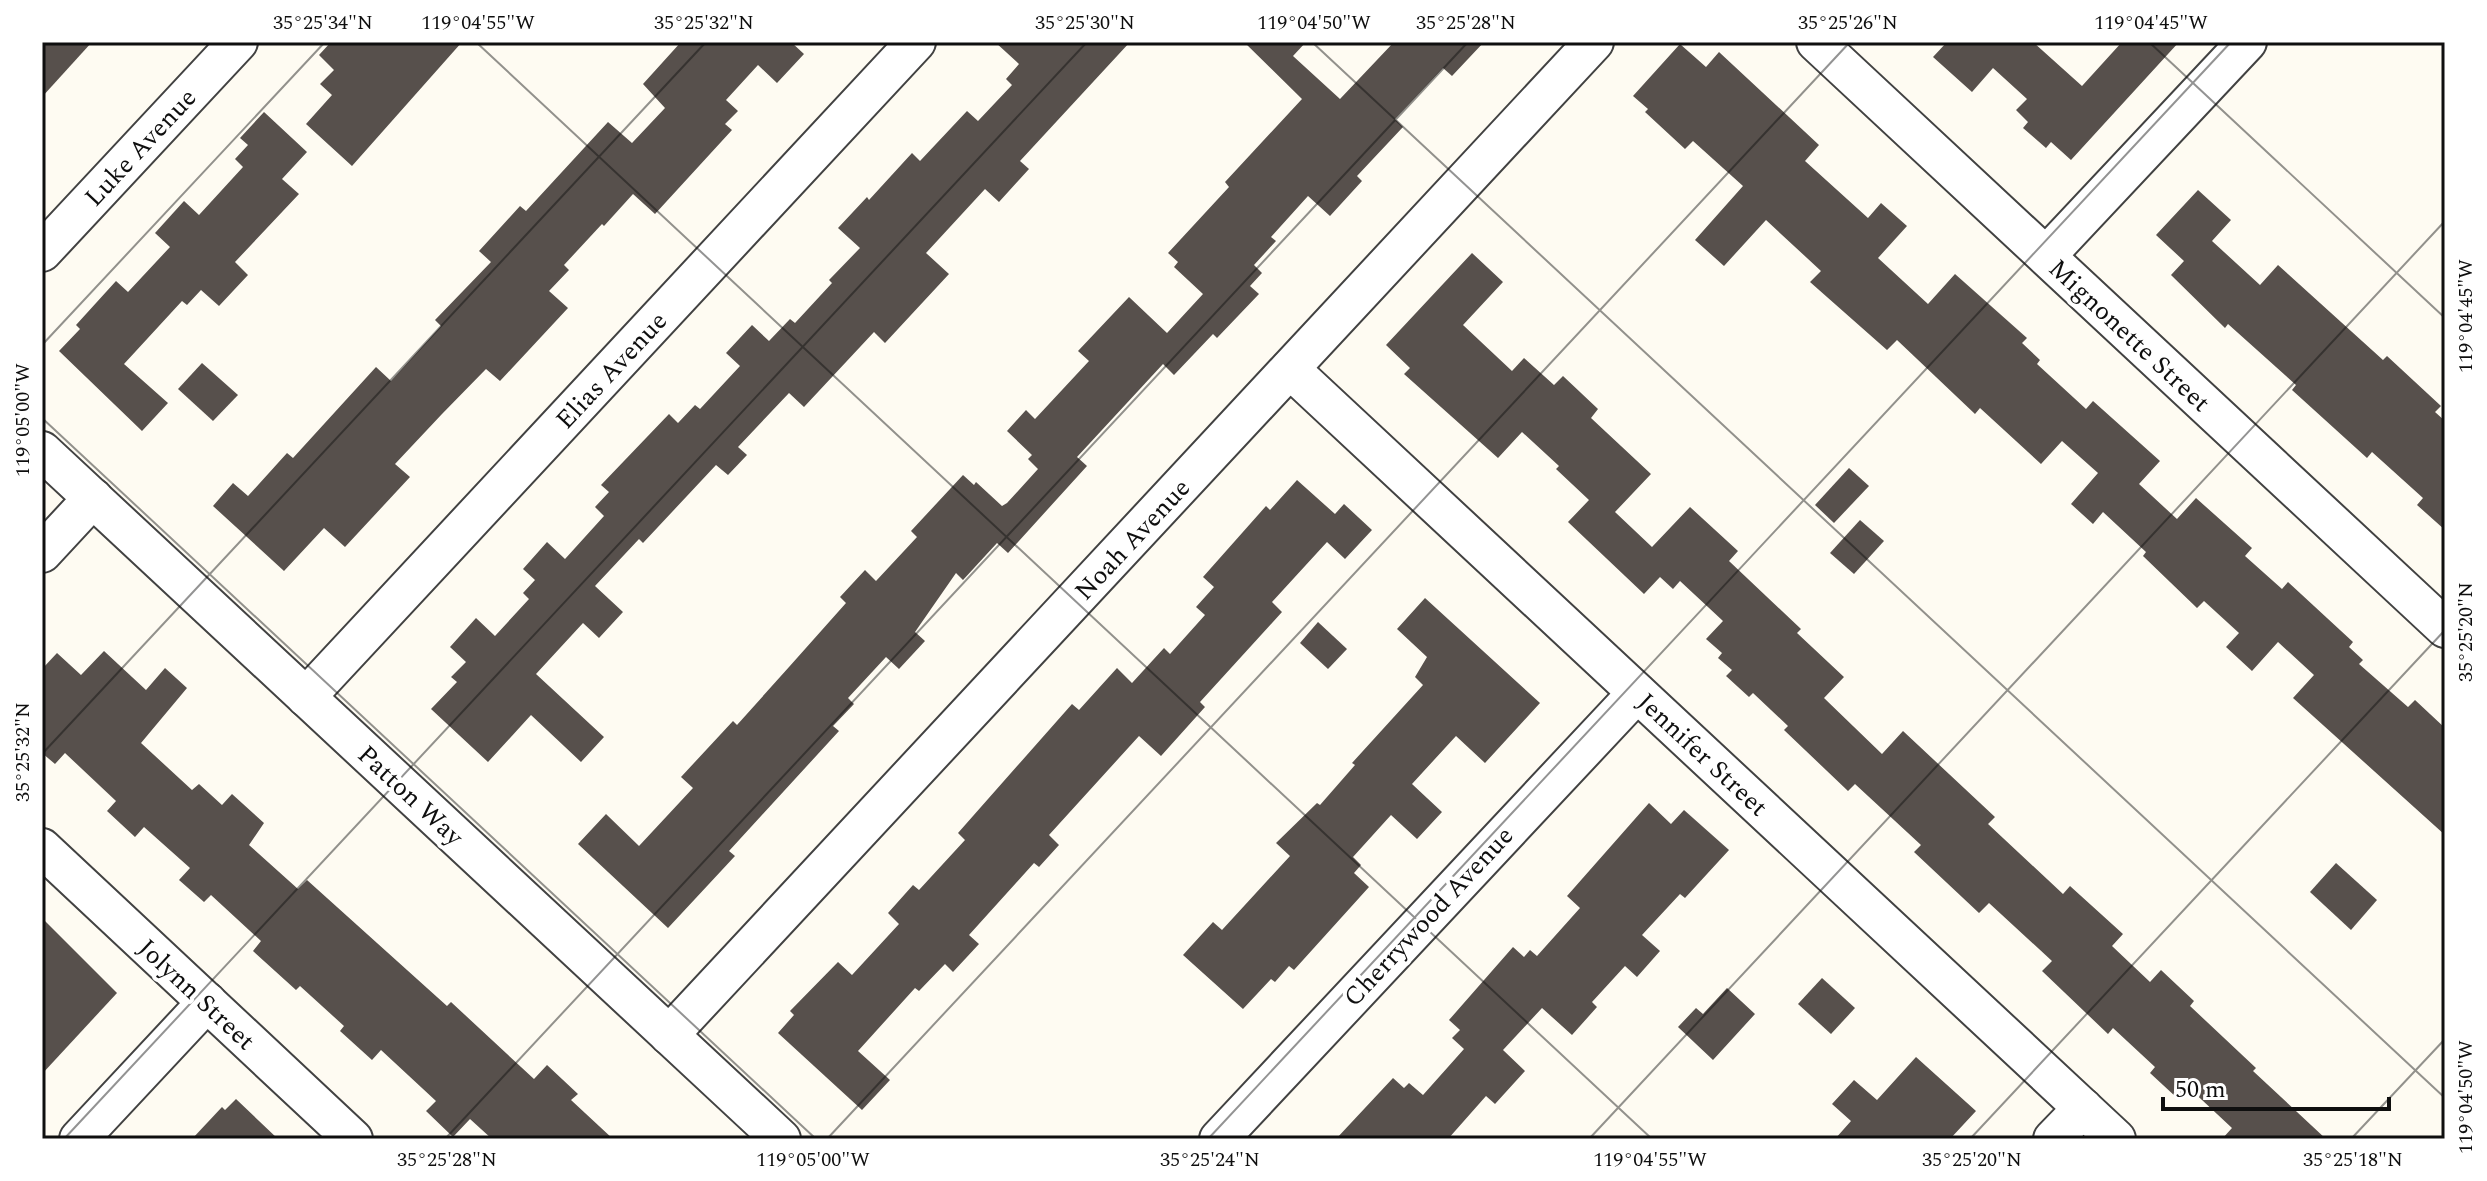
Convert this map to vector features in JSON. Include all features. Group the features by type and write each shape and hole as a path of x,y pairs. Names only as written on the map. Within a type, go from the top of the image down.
{"street":[{"name":"Luke Avenue","path":"42,252 238,42"},
{"name":"Elias Avenue","path":"306,697 916,42"},
{"name":"Noah Avenue","path":"669,1035 1594,42"},
{"name":"Mignonette Street","path":"1816,42 2445,628"},
{"path":"2046,256 2247,42"},
{"name":"Jennifer Street","path":"1290,369 2116,1139"},
{"name":"Patton Way","path":"42,451 781,1139"},
{"path":"42,553 93,498"},
{"name":"Cherrywood Avenue","path":"1219,1139 1637,693"},
{"name":"Jolynn Street","path":"42,848 353,1139"},
{"path":"79,1139 207,1002"},
{"path":"2053,1139 2083,1108"}],"building":[{"path":"42,42 92,42 42,97"},
{"path":"331,42 462,42 352,166 306,124 332,95 320,84 334,70 319,55"},
{"path":"681,42 791,42 804,54 777,83 758,65 726,100 738,111 725,124 732,130 655,214 633,194 604,226 602,224 564,265 569,270 549,291 568,308 500,381 486,369 395,464 410,477 345,547 324,528 284,571 213,506 233,483 248,496 287,453 293,458 376,367 391,381 441,326 435,320 491,262 479,251 520,206 526,211 608,122 632,143 665,108 643,84"},
{"path":"995,42 1130,42 1020,161 1029,169 999,202 985,189 926,253 949,274 885,343 874,332 804,407 789,393 738,447 747,455 728,475 716,465 643,543 639,539 595,586 623,612 599,638 583,623 536,674 604,737 581,762 531,715 488,762 431,709 457,682 451,677 466,662 450,647 476,618 495,636 529,599 523,593 535,580 523,569 547,542 565,559 604,516 595,507 609,492 601,485 669,414 678,423 695,405 700,409 740,366 726,353 752,325 769,341 790,319 795,323 832,283 829,280 860,248 838,228 867,197 869,200 912,153 920,161 967,111 978,121 1012,85 1006,79 1019,64"},
{"path":"1244,42 1306,42 1293,56 1340,99 1394,42 1484,42 1452,76 1443,68 1395,119 1403,127 1357,176 1362,181 1330,216 1308,196 1271,237 1276,241 1254,265 1262,273 1250,286 1259,294 1217,338 1213,334 1174,375 1163,364 1077,457 1087,466 1008,553 997,543 963,580 956,573 915,632 925,641 899,669 886,657 848,698 854,704 833,726 839,731 729,851 735,856 668,928 578,844 606,814 639,846 693,788 681,777 733,721 737,725 846,603 840,597 865,570 876,581 917,537 911,531 963,475 974,485 976,482 1002,506 1007,503 1038,469 1028,459 1032,455 1007,431 1026,410 1035,419 1089,361 1078,351 1129,297 1167,333 1203,294 1174,267 1178,262 1168,253 1229,187 1225,182 1302,99"},
{"path":"1947,42 2033,42 2082,86 2122,42 2179,42 2071,160 2051,142 2046,148 2023,128 2028,122 2016,110 2027,99 1993,68 1972,92 1933,57"},
{"path":"1680,44 1706,67 1719,52 1819,145 1805,161 1868,218 1881,203 1907,226 1878,258 1928,304 1955,274 2027,338 2022,343 2040,360 2037,364 2086,409 2093,401 2160,461 2139,484 2177,519 2196,498 2252,548 2245,556 2282,589 2288,582 2353,642 2349,647 2363,660 2359,664 2408,707 2415,700 2445,728 2445,835 2293,698 2314,675 2278,642 2252,671 2226,647 2239,633 2204,601 2197,608 2143,556 2146,552 2103,512 2093,524 2071,504 2098,473 2062,441 2041,464 1980,408 1975,414 1897,340 1887,350 1810,282 1821,271 1766,220 1724,266 1695,240 1743,186 1693,141 1685,149 1645,112 1648,109 1633,96"},
{"path":"264,112 307,152 282,179 299,194 235,262 248,275 219,306 201,290 187,305 182,301 124,364 168,403 142,431 59,351 80,329 76,325 116,281 128,292 170,247 155,233 184,201 199,215 243,167 235,159 248,145 240,138"},
{"path":"2198,190 2231,220 2212,241 2260,285 2278,265 2383,360 2387,356 2441,406 2435,412 2445,421 2445,530 2417,505 2423,498 2372,452 2367,458 2292,390 2296,385 2228,324 2225,328 2171,275 2184,261 2156,235"},
{"path":"1472,253 1503,282 1463,325 1512,371 1524,358 1554,385 1563,376 1598,409 1591,418 1651,474 1615,512 1652,547 1690,507 1738,551 1729,561 1801,629 1797,633 1844,677 1824,698 1882,754 1903,731 1995,817 1988,824 2063,894 2070,886 2123,934 2112,946 2150,982 2161,970 2194,1001 2190,1006 2256,1068 2253,1071 2326,1139 2222,1139 2232,1128 2187,1086 2176,1097 2150,1073 2155,1067 2113,1028 2108,1034 2042,971 2052,961 1989,903 1979,913 1914,852 1921,845 1855,784 1848,791 1784,730 1788,726 1753,693 1749,697 1726,676 1732,670 1718,658 1722,653 1706,639 1723,621 1680,581 1673,589 1660,577 1644,594 1568,522 1589,500 1556,469 1559,466 1522,432 1498,458 1404,374 1410,368 1386,345"},
{"path":"202,363 238,395 213,421 178,389"},
{"path":"1849,468 1869,486 1834,523 1815,505"},
{"path":"1297,480 1335,514 1344,504 1372,530 1345,559 1327,542 1272,602 1282,612 1200,702 1205,707 1161,756 1139,736 1049,835 1059,845 1039,867 1034,863 969,935 979,944 953,972 945,964 919,991 915,988 858,1051 890,1080 862,1110 778,1033 794,1015 790,1011 838,962 852,975 899,924 888,913 913,885 919,890 965,840 958,833 1072,704 1079,710 1117,668 1132,683 1164,648 1170,654 1205,615 1196,607 1214,587 1203,577 1266,506 1270,510"},
{"path":"1860,520 1884,541 1854,574 1830,553"},
{"path":"1425,598 1540,703 1485,763 1456,736 1412,784 1442,812 1417,839 1391,815 1353,857 1361,865 1354,873 1369,887 1294,970 1289,966 1275,982 1271,979 1243,1009 1183,955 1213,922 1222,930 1290,856 1276,843 1317,803 1320,805 1355,765 1352,763 1423,685 1415,677 1427,657 1397,629"},
{"path":"1318,622 1347,649 1328,669 1300,643"},
{"path":"104,651 146,690 165,668 187,688 141,743 192,790 199,784 222,805 232,794 264,823 249,845 298,889 307,880 447,1006 451,1002 534,1079 547,1065 578,1094 571,1100 613,1139 492,1139 470,1119 453,1137 426,1111 436,1101 381,1050 372,1060 340,1031 344,1026 300,986 296,990 253,951 261,941 211,895 204,902 179,880 190,868 144,827 135,837 107,811 116,801 65,753 55,764 42,753 42,669 57,653 81,675"},
{"path":"1649,803 1671,824 1684,810 1729,850 1685,898 1680,894 1642,935 1660,951 1637,977 1625,966 1592,1002 1597,1007 1572,1035 1542,1008 1503,1050 1525,1071 1495,1104 1486,1096 1448,1139 1336,1139 1393,1078 1404,1088 1409,1083 1423,1095 1464,1049 1452,1038 1460,1030 1449,1020 1513,947 1524,957 1530,950 1537,956 1580,908 1567,896"},
{"path":"2336,863 2377,900 2351,930 2310,892"},
{"path":"42,918 117,993 42,1074"},
{"path":"1822,978 1855,1008 1831,1034 1798,1004"},
{"path":"1727,988 1755,1014 1713,1060 1678,1027 1696,1008 1703,1014"},
{"path":"1916,1057 1976,1111 1950,1139 1835,1139 1851,1121 1832,1104 1854,1080 1877,1100"},
{"path":"236,1099 278,1139 192,1139 222,1107 225,1110"}]}
